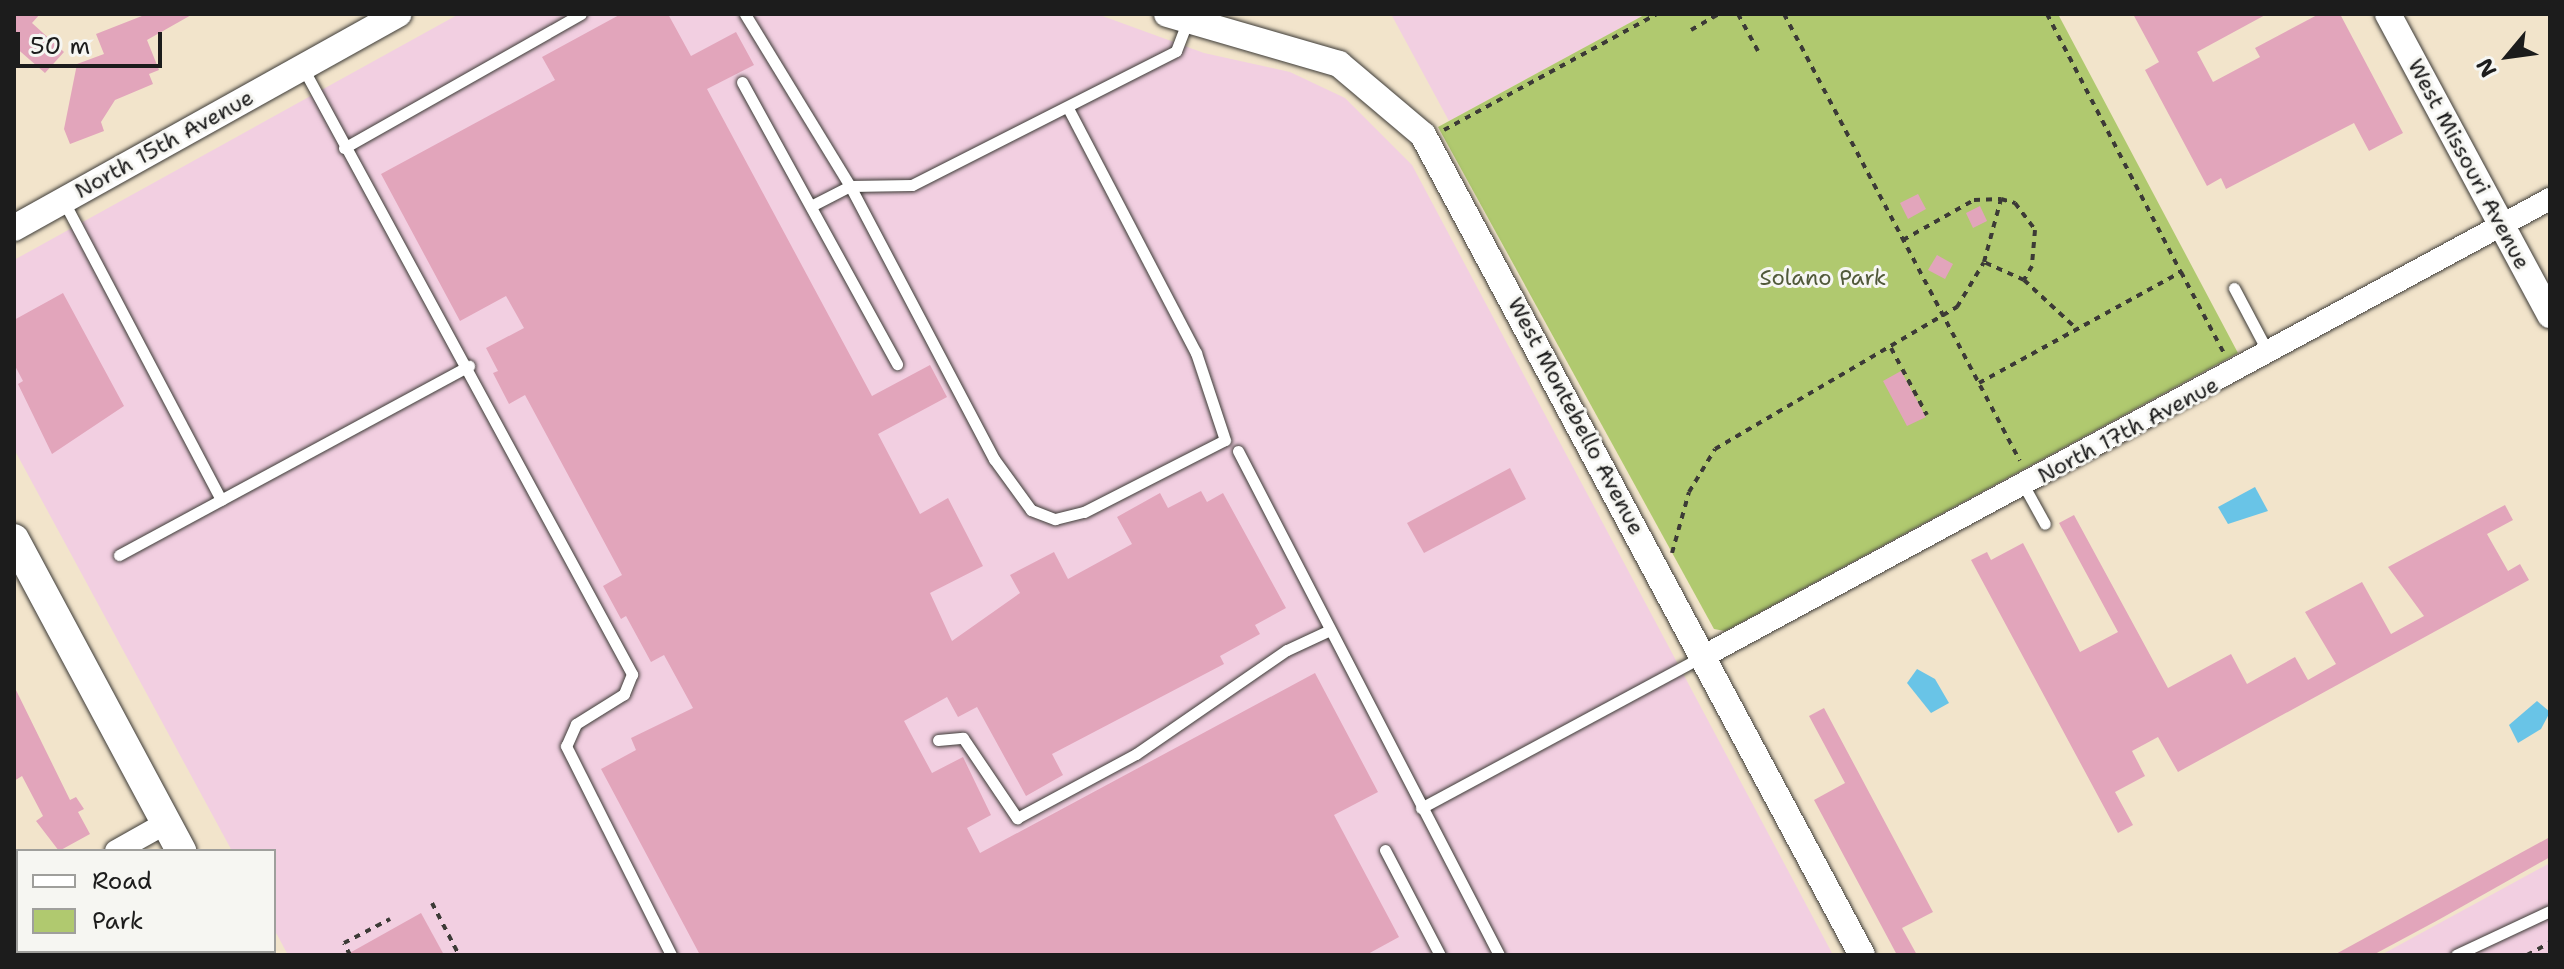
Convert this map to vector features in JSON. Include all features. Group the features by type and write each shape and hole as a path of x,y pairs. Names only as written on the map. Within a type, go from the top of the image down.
{"main road":[{"path":"14,539 180,849"}],"street":[{"name":"North 15th Avenue","path":"14,228 399,14"},
{"name":"West Missouri Avenue","path":"2388,14 2550,315"},
{"name":"West Montebello Avenue","path":"1178,17 1339,64 1412,121 1469,214 1862,955"},
{"name":"North 17th Avenue","path":"1704,656 2024,476 2269,354 2550,199"},
{"path":"120,849 166,823"}],"lane":[{"path":"344,148 581,14"},
{"path":"745,14 850,186 994,459 1031,510 1055,519 1084,512 1225,440 1196,353 1068,108"},
{"path":"811,206 850,186 912,185 1068,108 1176,51 1178,17"},
{"path":"302,68 344,148 469,366 632,674 624,694 576,724 566,746 671,955"},
{"path":"742,82 897,364"},
{"path":"63,200 221,500"},
{"path":"2234,288 2269,354"},
{"path":"119,555 469,366"},
{"path":"1238,451 1328,631 1499,955"},
{"path":"2024,476 2045,524"},
{"path":"938,740 963,738 1017,818 1136,754 1287,650 1328,631"},
{"path":"1421,808 1704,656"},
{"path":"1385,850 1440,955"},
{"path":"2456,955 2550,911"}],"path":[{"path":"1444,130 1657,14"},
{"path":"1691,30 1719,14"},
{"path":"1738,14 1758,51"},
{"path":"1784,14 1979,384 2024,476"},
{"path":"2047,14 2226,357"},
{"path":"1903,240 1974,200 2001,199 2023,209 2035,230 2037,249 2024,280"},
{"path":"1672,553 1689,492 1715,449 1944,318 1984,262 2001,199"},
{"path":"1984,262 2024,280 2077,329"},
{"path":"1979,384 2181,272"},
{"path":"1891,348 1927,415"},
{"path":"432,903 459,955"},
{"path":"350,955 344,943 390,919"},
{"path":"2527,955 2550,943"}],"shaded area":[{"path":"459,14 1097,14 1204,53 1290,72 1345,98 1412,165 1833,955 288,955 276,933 276,849 231,849 14,449 14,260"},
{"path":"1391,14 1646,14 1449,121"},
{"path":"2550,863 2550,955 2381,955"}],"green space":[{"name":"Solano Park","path":"1646,14 2058,14 2238,353 1725,631 1714,629 1438,127"}],"water":[{"path":"2255,487 2268,511 2228,524 2218,507"},
{"path":"1917,669 1935,679 1949,703 1931,713 1907,683"},
{"path":"2537,701 2550,712 2541,729 2518,743 2509,725"}],"building":[{"path":"14,14 40,14 32,23 64,52 45,73 14,46"},
{"path":"147,14 193,14 147,40 159,70 149,74 153,84 115,100 101,122 104,131 70,144 64,129 77,64 104,54 96,34"},
{"path":"621,14 668,14 691,56 736,32 754,65 707,89 872,396 930,365 947,397 878,434 920,514 948,498 983,566 930,593 952,641 1020,593 1010,575 1054,552 1068,579 1132,544 1117,517 1160,493 1168,508 1201,491 1207,502 1223,493 1286,608 1255,625 1260,634 1220,656 1224,664 1052,754 1063,775 1026,796 977,707 958,717 947,697 904,721 932,773 963,757 991,815 967,828 980,853 1315,673 1378,792 1334,815 1399,937 1366,955 700,955 601,769 636,750 631,738 693,708 664,655 651,662 626,616 621,619 603,586 622,575 525,395 509,404 493,373 498,371 486,348 524,328 506,296 460,321 381,174 555,80 542,57"},
{"path":"2133,14 2267,14 2197,52 2213,82 2260,57 2255,48 2319,14 2340,14 2403,133 2369,151 2354,123 2226,189 2221,178 2207,186 2145,70 2159,62"},
{"path":"1918,194 1926,209 1908,219 1900,203"},
{"path":"1980,206 1987,221 1973,228 1966,213"},
{"path":"1937,255 1953,264 1945,279 1928,270"},
{"path":"63,293 124,406 52,454 18,384 23,381 14,364 14,320"},
{"path":"1901,371 1926,417 1907,426 1883,381"},
{"path":"1510,468 1526,499 1424,553 1407,523"},
{"path":"2505,505 2513,520 2487,534 2508,571 2520,564 2529,580 2178,772 2158,737 2132,751 2145,776 2115,792 2133,825 2118,833 1971,560 1987,552 1991,560 2023,543 2080,652 2118,632 2059,523 2074,515 2168,688 2231,654 2247,684 2295,657 2308,680 2336,664 2305,612 2362,582 2391,634 2424,616 2388,567"},
{"path":"14,686 70,800 76,797 84,809 78,812 90,834 57,849 36,821 43,816 22,776 14,781"},
{"path":"1824,708 1933,912 1902,928 1917,955 1897,955 1814,800 1845,783 1809,716"},
{"path":"2550,837 2550,857 2440,919 2373,955 2334,955"},
{"path":"421,913 444,955 346,955"}]}
